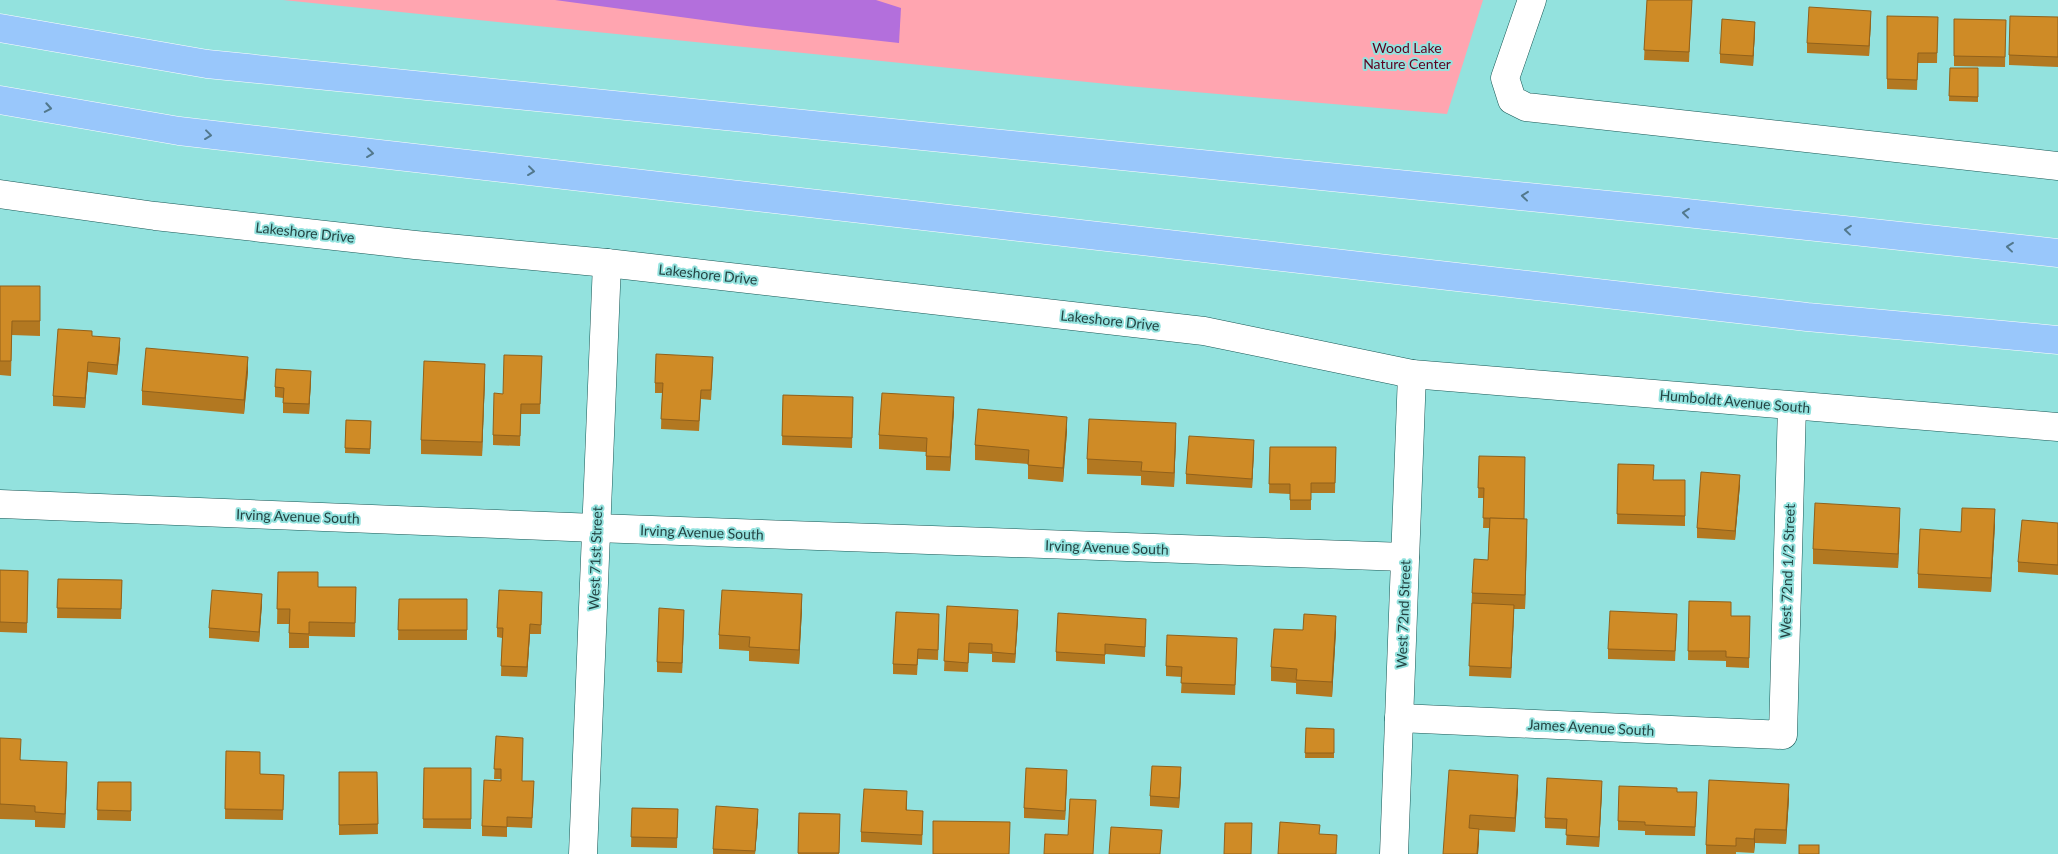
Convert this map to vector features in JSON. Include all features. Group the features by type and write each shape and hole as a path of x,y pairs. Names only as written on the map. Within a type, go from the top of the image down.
{"highway":[{"path":"0,28 207,64 2058,252"},
{"path":"0,100 179,131 1807,317 2058,340"}],"street":[{"path":"1532,0 1505,78 1512,100 1526,107 2058,166"},
{"name":"Lakeshore Drive","path":"0,194 164,217 415,245 607,263 1204,330 1412,374"},
{"name":"West 71st Street","path":"583,854 607,263"},
{"name":"Humboldt Avenue South","path":"1412,374 2058,427"},
{"name":"West 72nd Street","path":"1394,854 1412,374"},
{"name":"West 72nd 1/2 Street","path":"1783,735 1792,406"},
{"name":"Irving Avenue South","path":"0,504 596,528 1405,557"},
{"name":"James Avenue South","path":"1399,718 1783,735"}],"green space":[{"name":"Wood Lake Nature Center","path":"283,0 1483,0 1447,114 1127,86"}],"shaded area":[{"path":"555,0 876,0 901,8 899,43 747,26"}],"building":[{"path":"1647,0 1692,0 1689,52 1644,50"},
{"path":"1809,7 1871,11 1869,46 1807,43"},
{"path":"1887,16 1938,17 1937,53 1918,53 1917,80 1887,79"},
{"path":"2010,16 2058,17 2058,57 2009,55"},
{"path":"1722,19 1755,22 1753,56 1720,54"},
{"path":"1954,19 2006,20 2005,57 1954,56"},
{"path":"1950,68 1978,68 1978,97 1949,96"},
{"path":"0,286 40,286 40,321 12,321 11,361 0,361"},
{"path":"58,329 92,331 92,336 120,338 117,365 88,362 85,398 53,396"},
{"path":"146,348 248,357 244,400 142,391"},
{"path":"656,354 713,357 711,390 701,390 699,421 661,419 663,383 655,383"},
{"path":"504,355 542,356 540,404 521,404 520,436 493,435 494,393 503,394"},
{"path":"424,361 485,364 482,442 421,440"},
{"path":"276,369 311,371 309,404 283,403 284,388 275,387"},
{"path":"882,393 954,397 950,457 926,456 927,438 879,435"},
{"path":"783,395 853,397 852,438 782,436"},
{"path":"978,409 1067,417 1063,468 1028,465 1029,450 975,445"},
{"path":"1089,419 1176,423 1174,473 1141,471 1142,462 1087,459"},
{"path":"346,420 371,421 370,449 345,448"},
{"path":"1189,436 1254,440 1252,479 1186,474"},
{"path":"1270,447 1336,447 1335,483 1311,483 1311,500 1290,500 1290,484 1269,484"},
{"path":"1479,456 1525,457 1524,519 1483,518 1484,488 1478,488"},
{"path":"1618,464 1654,465 1653,480 1685,480 1685,516 1617,514"},
{"path":"1701,472 1740,475 1735,531 1697,528"},
{"path":"1815,503 1900,508 1898,554 1813,549"},
{"path":"1962,508 1995,509 1991,578 1918,574 1920,529 1961,532"},
{"path":"1490,518 1527,519 1525,595 1472,593 1474,559 1488,560"},
{"path":"2022,520 2058,523 2058,565 2018,562"},
{"path":"0,570 28,571 27,623 0,622"},
{"path":"278,572 318,572 318,587 356,587 355,623 309,622 309,634 289,633 290,609 277,609"},
{"path":"58,579 122,580 121,609 57,608"},
{"path":"212,590 262,594 259,632 209,628"},
{"path":"499,590 542,592 541,625 530,624 527,667 501,666 503,628 497,628"},
{"path":"722,590 802,594 799,650 749,647 750,637 719,635"},
{"path":"399,599 467,599 467,630 398,630"},
{"path":"1689,601 1731,602 1731,616 1750,616 1749,658 1726,657 1726,651 1688,651"},
{"path":"1472,603 1514,605 1511,668 1469,666"},
{"path":"947,606 1018,610 1015,654 992,652 992,644 969,643 968,663 944,661"},
{"path":"659,608 684,610 682,663 657,662"},
{"path":"1610,611 1677,614 1675,651 1608,649"},
{"path":"896,612 939,614 938,650 918,649 917,665 893,664"},
{"path":"1058,613 1146,619 1145,647 1105,644 1105,655 1056,652"},
{"path":"1304,614 1336,616 1332,682 1296,680 1297,669 1271,667 1274,629 1303,630"},
{"path":"1167,635 1237,638 1235,685 1181,683 1182,667 1166,666"},
{"path":"1306,728 1334,729 1334,753 1305,753"},
{"path":"496,736 523,738 522,781 534,781 532,818 507,817 507,827 482,826 484,780 501,781 501,769 494,769"},
{"path":"0,738 21,739 20,760 67,762 65,814 35,812 35,806 0,804"},
{"path":"226,751 260,752 260,774 284,775 283,810 225,809"},
{"path":"1152,766 1181,767 1179,798 1150,796"},
{"path":"424,768 471,768 471,819 423,819"},
{"path":"1026,768 1067,770 1065,811 1024,808"},
{"path":"1449,770 1518,775 1515,818 1470,815 1469,828 1479,829 1477,854 1443,854"},
{"path":"339,772 377,772 378,824 339,825"},
{"path":"1547,778 1602,781 1599,837 1566,835 1567,819 1545,818"},
{"path":"1709,780 1789,784 1786,830 1755,829 1754,839 1736,838 1736,846 1706,845"},
{"path":"98,782 131,782 131,811 97,810"},
{"path":"1619,786 1677,788 1677,792 1697,792 1695,827 1645,825 1645,822 1618,821"},
{"path":"864,789 907,791 906,810 923,811 922,835 861,832"},
{"path":"1070,799 1096,800 1093,854 1044,854 1045,834 1068,835"},
{"path":"716,806 758,809 755,851 713,849"},
{"path":"632,808 678,809 677,838 631,837"},
{"path":"799,813 840,814 839,853 798,853"},
{"path":"933,821 1010,822 1009,854 933,854"},
{"path":"1280,822 1320,825 1319,834 1337,835 1336,854 1278,854"},
{"path":"1225,823 1252,823 1251,854 1224,854"},
{"path":"1111,827 1162,830 1160,854 1109,854"},
{"path":"1799,845 1819,845 1819,854 1799,854"}]}
